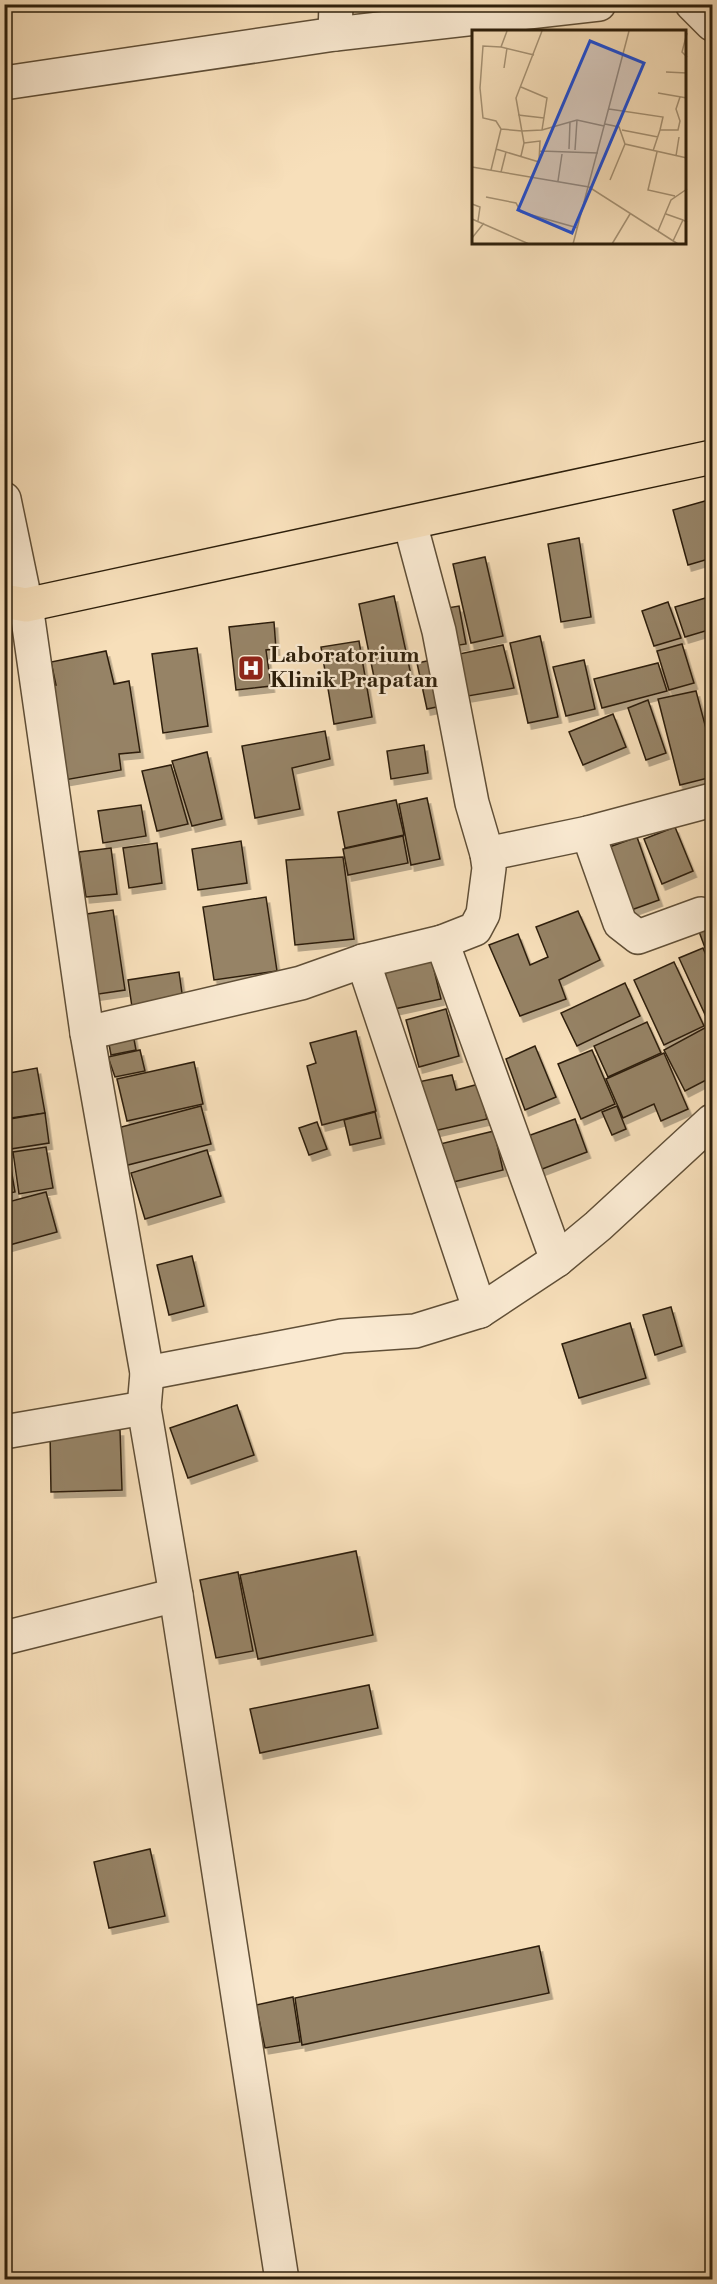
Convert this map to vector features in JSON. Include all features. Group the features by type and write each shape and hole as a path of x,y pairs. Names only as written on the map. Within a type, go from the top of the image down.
{"main road":[{"path":"15,603 712,457"}],"street":[{"path":"4,83 336,19 599,4"},
{"path":"692,4 712,24"},
{"path":"4,499 15,603 147,1373 144,1408 176,1595 282,2280"},
{"path":"87,1033 301,984 363,961 442,942 475,929 483,914 489,868 487,854 472,802 439,631 410,522"},
{"path":"487,854 588,833 712,800"},
{"path":"588,833 620,923 628,932 638,937 701,914"},
{"path":"442,942 557,1260"},
{"path":"363,961 480,1311"},
{"path":"147,1373 342,1336 415,1330 480,1311 557,1260 598,1226 712,1121"},
{"path":"4,1432 144,1408"},
{"path":"4,1638 176,1595"}],"building":[{"path":"712,499 712,558 688,565 673,510"},
{"path":"579,538 591,617 561,622 548,544"},
{"path":"485,557 503,636 471,643 453,564"},
{"path":"394,596 411,675 375,682 359,604"},
{"path":"712,596 712,629 685,637 675,607"},
{"path":"668,602 681,638 654,646 642,611"},
{"path":"459,606 466,644 447,647 441,609"},
{"name":"Laboratorium Klinik Prapatan","path":"274,622 276,649 266,650 271,686 236,690 229,627"},
{"path":"540,636 558,717 528,723 510,643"},
{"path":"359,641 372,717 334,724 321,647"},
{"path":"682,644 694,683 669,690 657,651"},
{"path":"503,645 514,688 468,696 459,654"},
{"path":"197,648 208,726 163,733 152,654"},
{"path":"106,651 114,684 129,681 140,752 119,754 121,770 59,781 40,686 56,685 51,662"},
{"path":"442,658 451,704 427,709 417,663"},
{"path":"584,660 595,709 566,716 553,667"},
{"path":"658,663 667,691 602,708 594,679"},
{"path":"696,691 712,751 712,777 680,785 658,699"},
{"path":"648,700 666,753 646,760 628,708"},
{"path":"613,714 626,747 583,765 569,732"},
{"path":"325,731 330,759 292,768 300,809 255,818 242,746"},
{"path":"424,745 428,773 391,779 387,751"},
{"path":"207,752 222,819 192,826 172,761"},
{"path":"171,765 188,824 157,831 142,771"},
{"path":"427,798 440,859 411,865 399,804"},
{"path":"396,800 404,835 345,848 338,812"},
{"path":"141,805 146,836 103,843 98,811"},
{"path":"675,827 693,871 662,884 644,839"},
{"path":"403,836 408,863 348,875 343,849"},
{"path":"637,837 659,900 623,913 601,850"},
{"path":"241,841 247,883 198,890 192,849"},
{"path":"157,843 162,883 129,888 123,848"},
{"path":"111,848 117,894 86,897 79,852"},
{"path":"343,857 354,939 295,945 286,860"},
{"path":"266,897 277,971 214,980 203,907"},
{"path":"113,910 125,990 92,995 80,915"},
{"path":"578,911 600,960 559,980 566,999 520,1016 489,945 518,934 530,965 548,957 536,927"},
{"path":"712,920 712,967 697,926"},
{"path":"703,948 712,969 712,1019 708,1021 679,958"},
{"path":"431,957 441,999 394,1009 383,965"},
{"path":"674,962 704,1026 664,1045 634,980"},
{"path":"179,972 183,1000 132,1007 128,980"},
{"path":"625,983 640,1016 577,1046 561,1013"},
{"path":"446,1009 459,1056 419,1067 406,1020"},
{"path":"647,1022 661,1053 608,1077 594,1046"},
{"path":"712,1024 712,1077 685,1091 664,1050"},
{"path":"356,1031 376,1111 322,1125 307,1066 316,1063 310,1043"},
{"path":"133,1034 136,1050 111,1055 108,1039"},
{"path":"535,1046 556,1097 525,1110 506,1059"},
{"path":"140,1050 145,1071 115,1077 108,1057"},
{"path":"592,1050 615,1104 581,1119 558,1064"},
{"path":"664,1053 688,1109 661,1121 654,1104 623,1118 606,1079"},
{"path":"194,1062 203,1104 127,1121 117,1079"},
{"path":"37,1068 45,1113 4,1119 4,1074"},
{"path":"452,1075 456,1090 479,1084 487,1119 429,1132 418,1082"},
{"path":"201,1106 211,1144 120,1167 110,1130"},
{"path":"617,1106 626,1129 612,1135 602,1112"},
{"path":"375,1112 381,1138 350,1145 344,1120"},
{"path":"45,1113 49,1143 4,1150 4,1120"},
{"path":"575,1119 587,1152 537,1171 525,1137"},
{"path":"317,1122 327,1149 309,1155 299,1128"},
{"path":"494,1131 503,1170 445,1184 436,1145"},
{"path":"46,1147 53,1188 19,1194 13,1152"},
{"path":"207,1150 221,1196 145,1219 131,1173"},
{"path":"4,1151 8,1151 15,1192 4,1194"},
{"path":"46,1192 57,1232 6,1246 4,1203"},
{"path":"192,1256 204,1306 169,1315 157,1265"},
{"path":"671,1307 682,1346 655,1355 643,1315"},
{"path":"630,1323 646,1378 579,1398 562,1344"},
{"path":"237,1405 254,1455 188,1478 170,1428"},
{"path":"120,1430 122,1490 51,1492 50,1431"},
{"path":"356,1551 373,1635 258,1659 240,1575"},
{"path":"238,1572 253,1651 216,1658 200,1580"},
{"path":"369,1685 378,1728 260,1753 250,1709"},
{"path":"150,1849 165,1916 109,1928 94,1862"},
{"path":"539,1946 549,1993 302,2045 295,1998"},
{"path":"293,1997 300,2042 265,2048 256,2005"}],"place":[{"name":"Laboratorium Klinik Prapatan","path":"251,668"}]}
